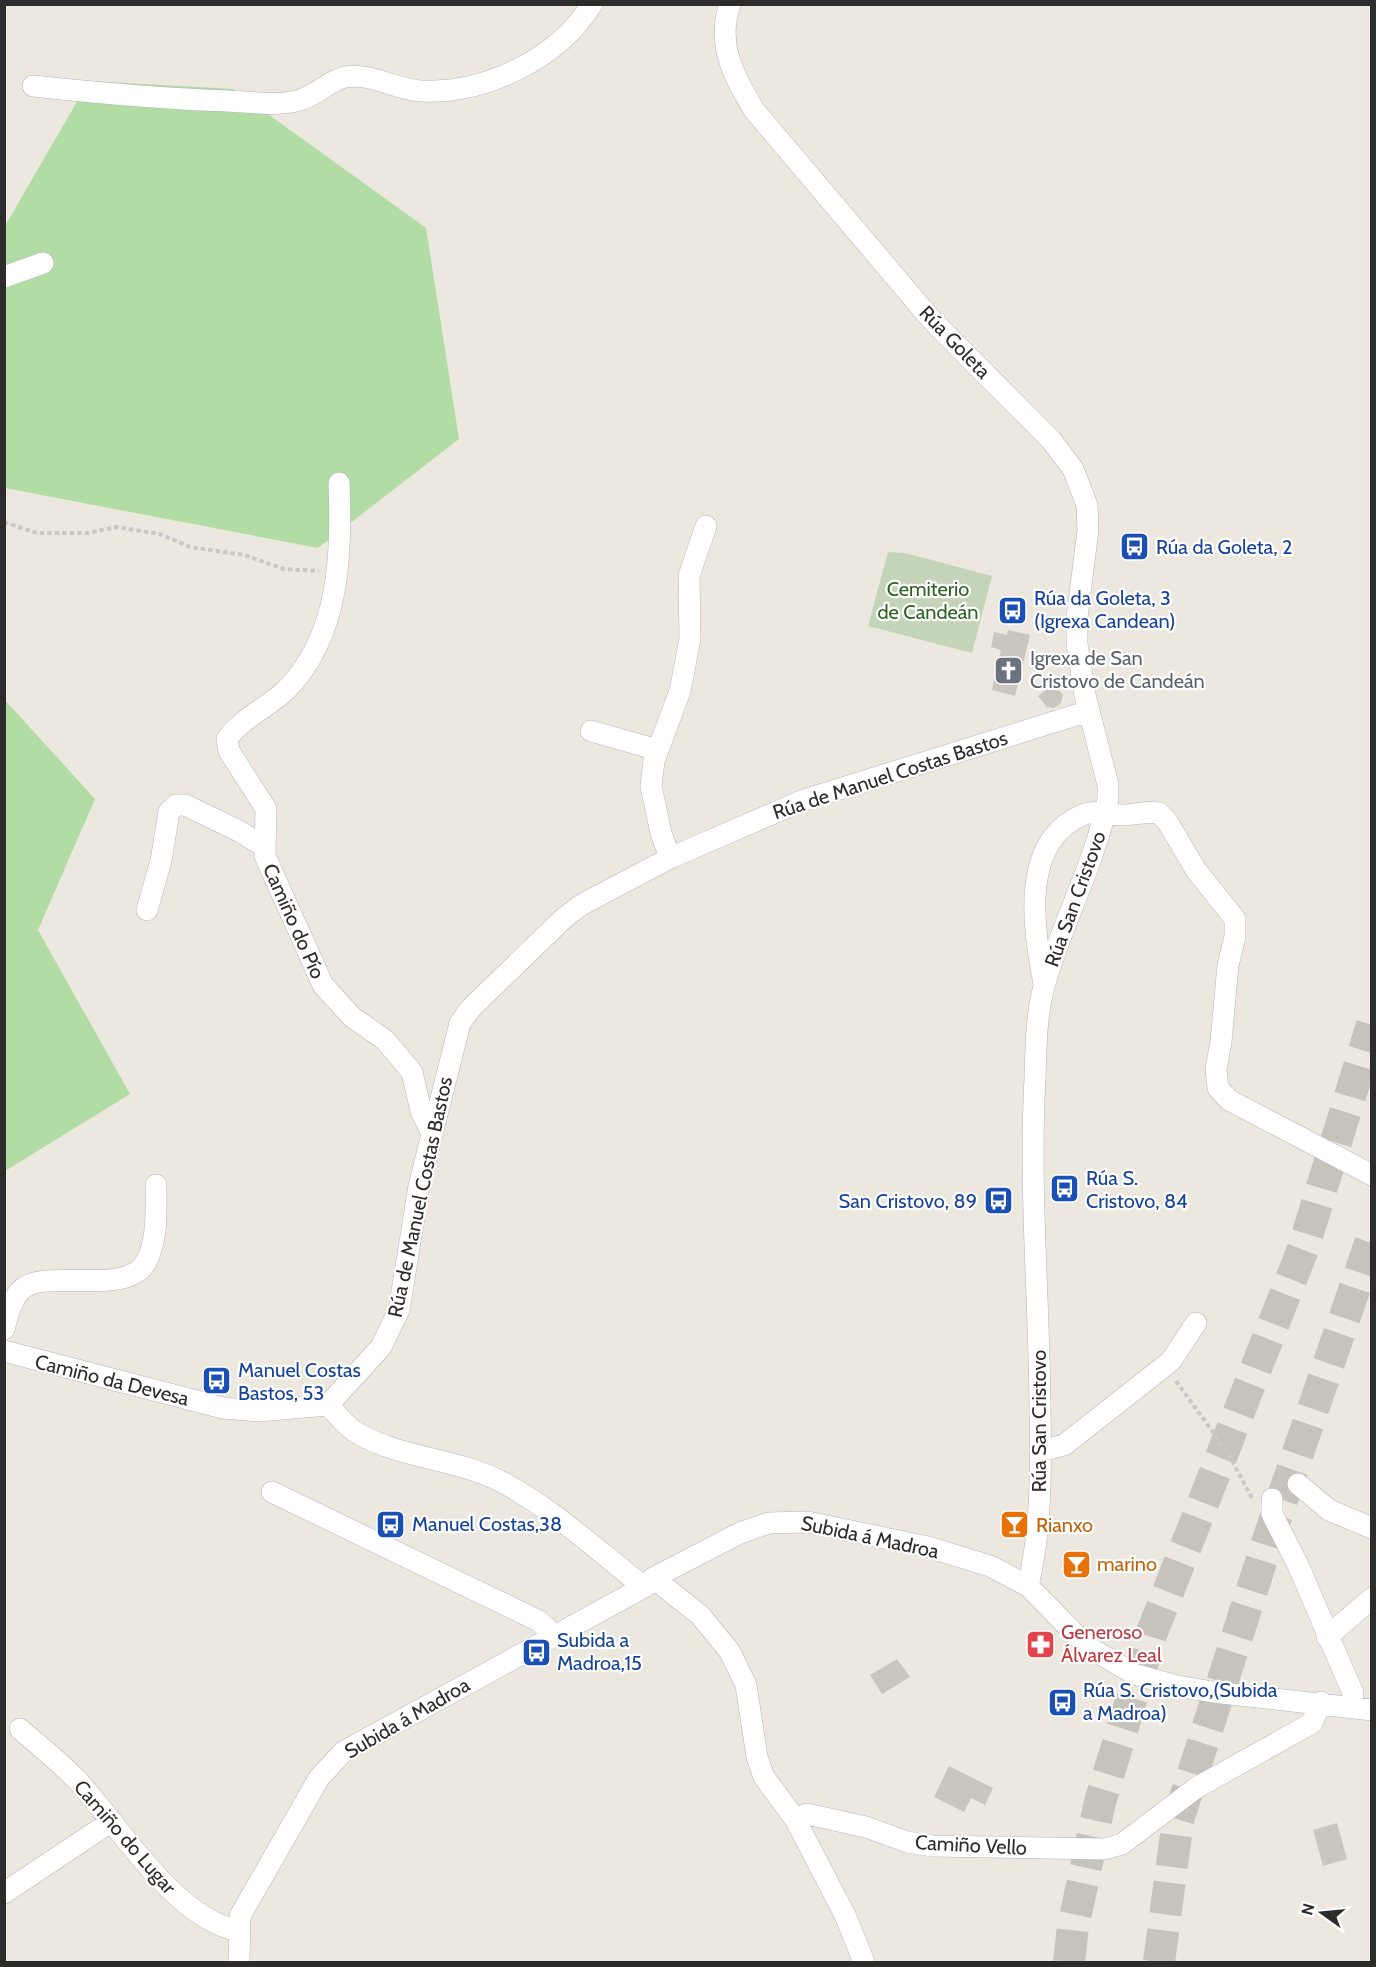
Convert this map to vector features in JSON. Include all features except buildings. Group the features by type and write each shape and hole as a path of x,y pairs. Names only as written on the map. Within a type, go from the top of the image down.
{"street":[{"path":"33,86 111,95 269,102 297,101 344,77 362,77 419,91 444,90 488,81 524,66 553,47 582,20 592,4"},
{"name":"Rúa Goleta","path":"730,4 724,35 726,54 733,75 754,110 930,318 1051,440 1082,485 1087,505 1088,530 1077,617 1077,644 1089,711"},
{"path":"4,277 43,263"},
{"name":"Camiño do Pío","path":"339,483 339,571 320,636 305,666 286,690 234,730 227,740 229,751 266,809 265,856 323,985 352,1017 385,1040 412,1072 421,1111 432,1134"},
{"path":"670,858 661,833 651,786 654,761 680,691 690,639 689,576 706,526"},
{"name":"Rúa San Cristovo","path":"1028,1586 1037,1524 1040,1451 1039,1305 1032,1142 1035,1076 1044,984 1084,883 1105,813 1108,785 1089,711"},
{"name":"Rúa de Manuel Costas Bastos","path":"328,1405 381,1347 399,1310 420,1186 460,1023 471,1008 564,918 581,905 670,858 804,800 1089,711"},
{"path":"591,731 658,750"},
{"name":"Camiño do Pío","path":"147,910 166,840 169,812 176,806 185,806 239,831 265,847"},
{"path":"1105,813 1159,813 1167,821 1196,870 1235,919 1235,937 1228,965 1216,1069 1218,1088 1229,1100 1371,1175"},
{"name":"Rúa San Cristovo","path":"1044,984 1035,941 1038,867 1058,831 1086,814 1105,813"},
{"path":"4,1329 9,1308 21,1289 36,1282 120,1279 136,1274 145,1263 155,1236 156,1185"},
{"path":"1040,1451 1064,1445 1165,1366 1171,1361 1196,1323"},
{"name":"Camiño da Devesa","path":"4,1351 223,1408 258,1411 328,1405"},
{"path":"328,1405 351,1429 371,1440 470,1469 498,1480 525,1495 700,1615 730,1652 746,1685 757,1757 764,1777 795,1819 845,1915 864,1962"},
{"path":"1298,1484 1329,1510 1371,1528"},
{"path":"272,1492 539,1621 555,1636"},
{"path":"1272,1506 1327,1637 1353,1694 1362,1708"},
{"name":"Subida á Madroa","path":"239,1962 240,1916 319,1778 343,1752 740,1533 769,1523 788,1521 862,1532 928,1547 990,1566 1028,1586"},
{"path":"1028,1586 1086,1646 1134,1674 1177,1686 1213,1692 1362,1708"},
{"path":"1327,1637 1371,1598"},
{"name":"Camiño Vello","path":"795,1819 807,1814 866,1827 908,1842 933,1846 1105,1849 1122,1844 1196,1788 1312,1723 1321,1702"},
{"name":"Camiño do Lugar","path":"20,1729 76,1779 180,1902 221,1928 239,1932"},
{"path":"4,1893 112,1821"}],"path":[{"path":"4,522 37,533 87,533 116,527 160,534 190,547 244,555 284,569 339,571"},
{"path":"1165,1366 1201,1411 1228,1453 1251,1498 1264,1513 1272,1506"}],"green space":[{"path":"89,81 233,89 426,228 459,439 318,548 5,488 5,226"},
{"name":"Cemiterio de Candeán","path":"888,552 905,553 992,576 972,653 868,626"},
{"path":"4,699 95,799 38,930 130,1094 5,1171"}],"tunnel":[{"path":"1069,1962 1073,1927 1100,1802 1151,1635 1303,1249 1372,1025"},
{"path":"1159,1962 1178,1820 1269,1537 1372,1238"}],"place":[{"name":"Rúa da Goleta, 2","path":"1135,547"},
{"name":"Rúa da Goleta, 3 (Igrexa Candean)","path":"1013,610"},
{"name":"Igrexa de San Cristovo de Candeán","path":"1009,670"},
{"name":"Rúa S. Cristovo, 84","path":"1065,1189"},
{"name":"San Cristovo, 89","path":"998,1201"},
{"name":"Manuel Costas Bastos, 53","path":"217,1381"},
{"name":"Manuel Costas,38","path":"391,1524"},
{"name":"Rianxo","path":"1015,1525"},
{"name":"marino","path":"1076,1564"},
{"name":"Generoso Álvarez Leal","path":"1040,1644"},
{"name":"Subida a Madroa,15","path":"536,1652"},
{"name":"Rúa S. Cristovo,(Subida a Madroa)","path":"1062,1702"}]}
